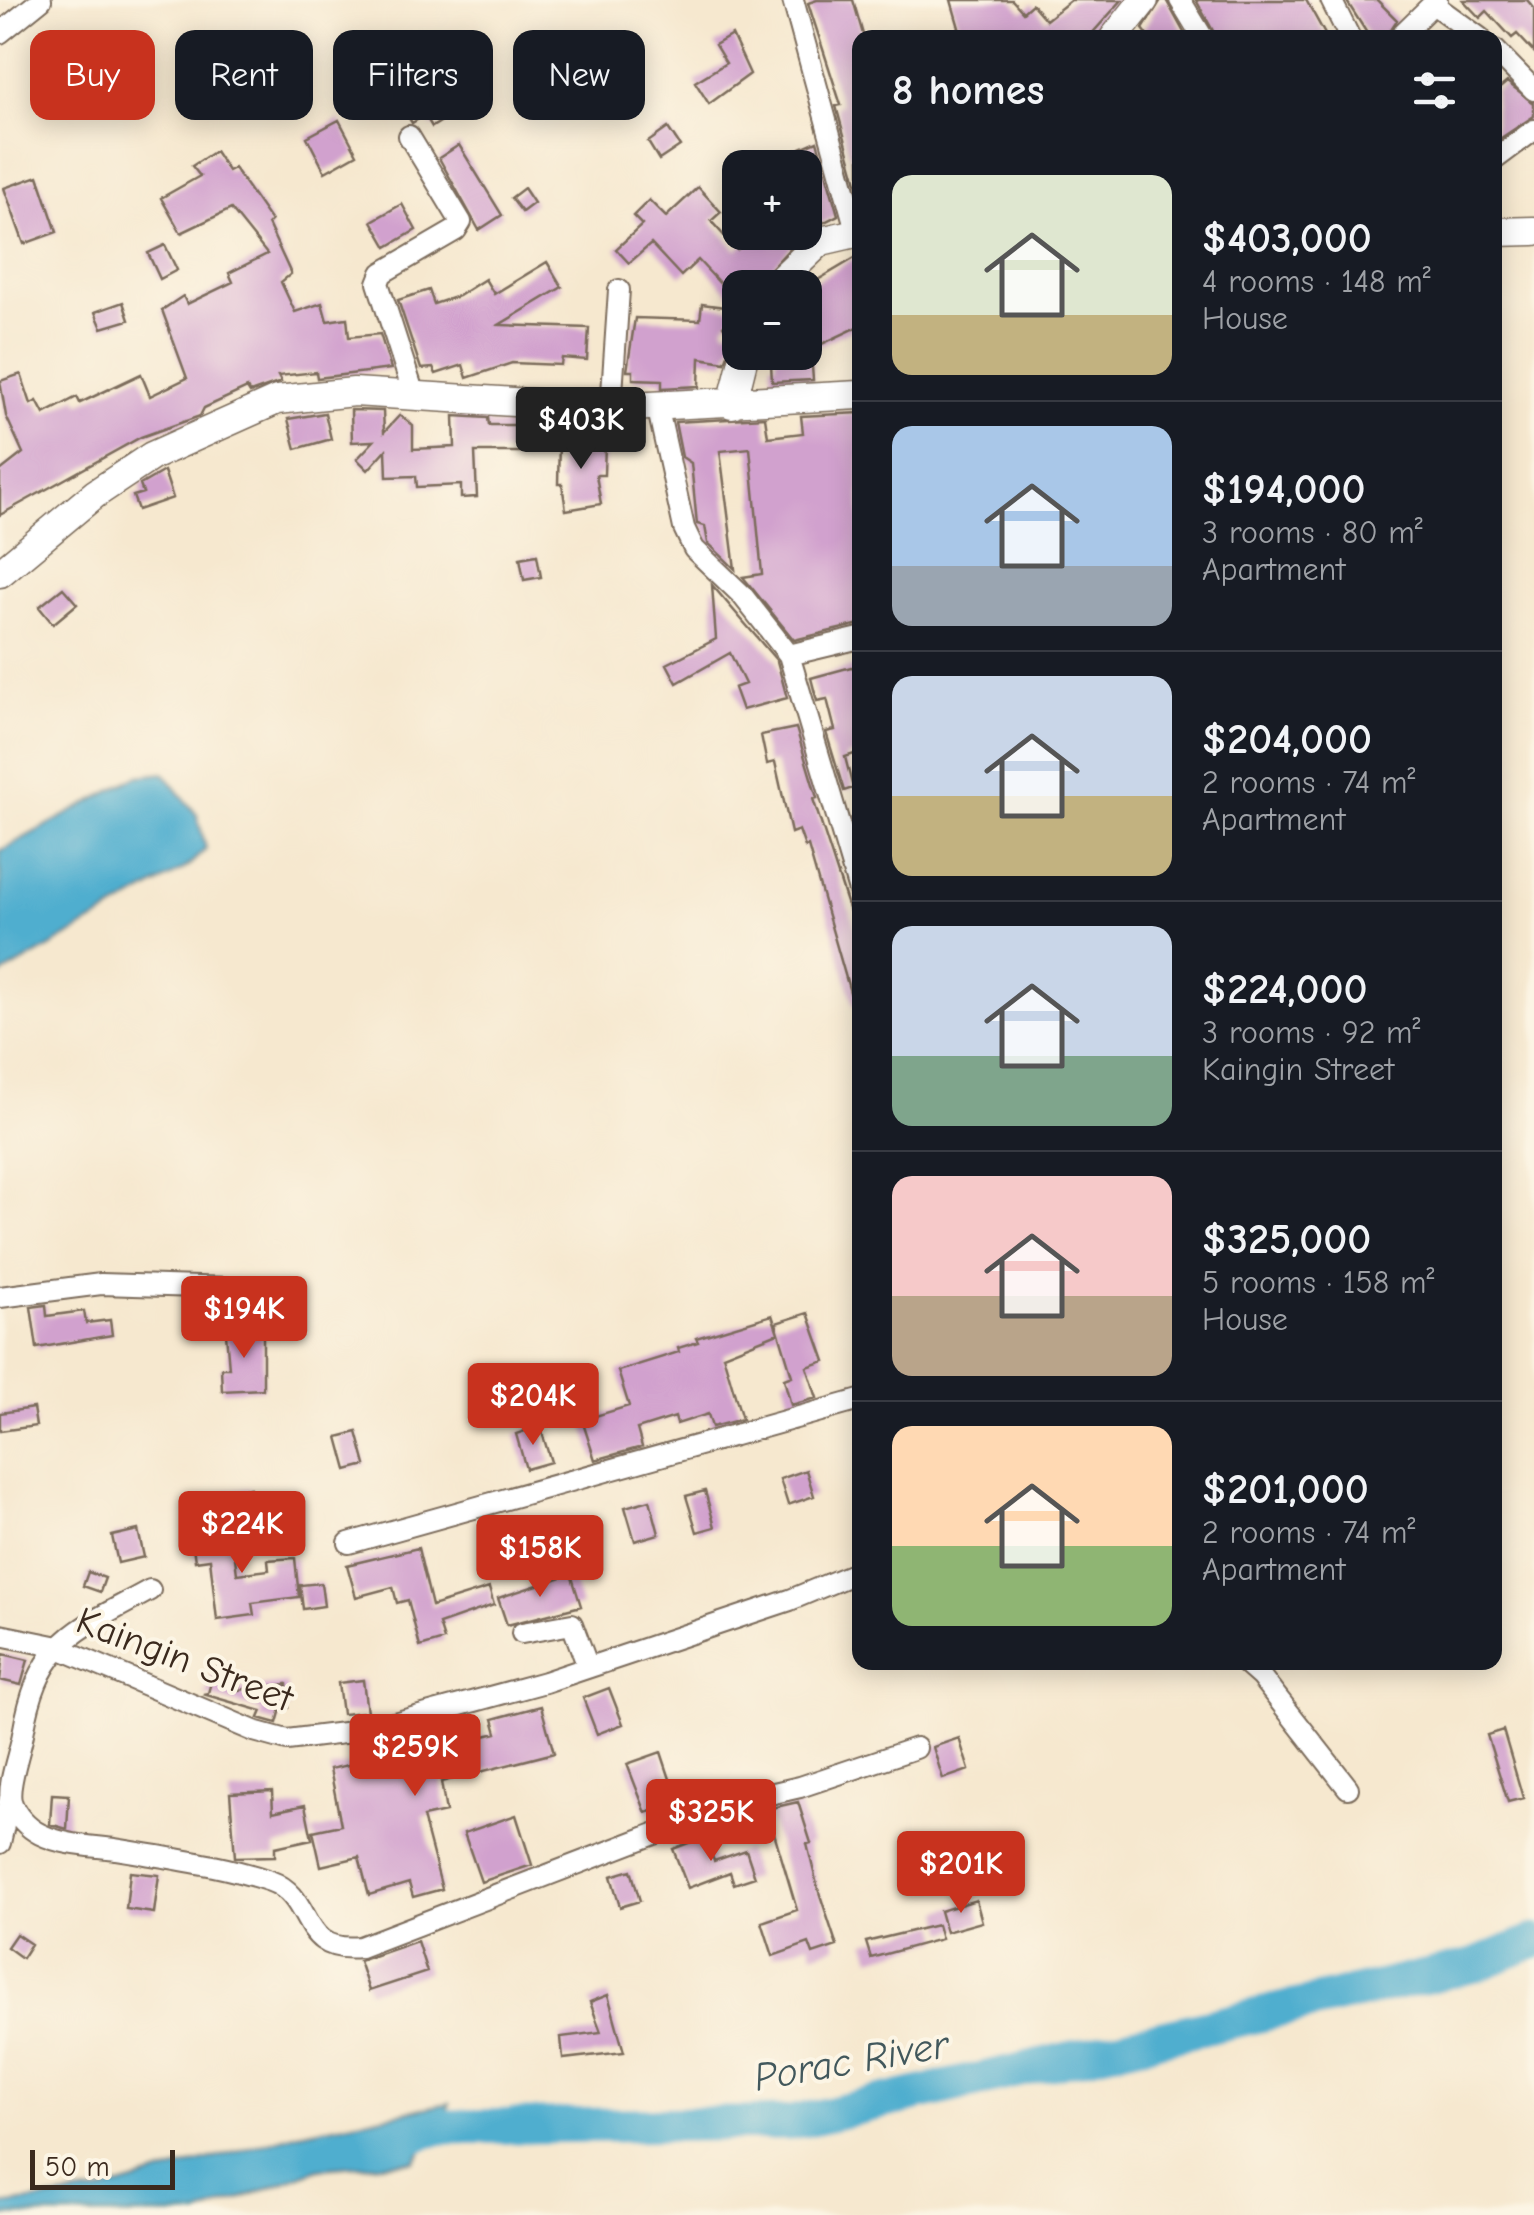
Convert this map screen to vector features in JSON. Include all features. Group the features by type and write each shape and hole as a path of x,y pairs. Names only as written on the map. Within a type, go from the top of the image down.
{"street":[{"path":"0,33 41,0"},
{"path":"792,0 852,210"},
{"path":"1120,30 1144,0"},
{"path":"1180,0 1197,30"},
{"path":"1332,0 1346,30"},
{"path":"1406,30 1435,2 1470,30"},
{"path":"1502,57 1534,90"},
{"path":"1502,154 1534,130"},
{"path":"409,136 461,222 456,230 382,273 378,282 414,395"},
{"path":"1502,232 1534,231"},
{"path":"790,270 820,241 852,233"},
{"path":"611,408 619,290"},
{"path":"732,404 741,370"},
{"path":"0,573 95,494 152,456 277,400 354,392 611,408 852,396"},
{"path":"657,405 684,528 694,549 742,594 789,656 852,867"},
{"path":"789,656 852,640"},
{"path":"0,1297 101,1284 231,1288"},
{"path":"349,1543 852,1402"},
{"name":"Kaingin Street","path":"0,1635 54,1646 177,1701 288,1740 368,1730 588,1667 790,1600 852,1574"},
{"path":"0,1843 27,1711 54,1646 150,1590"},
{"path":"522,1633 572,1624 588,1667"},
{"path":"1253,1670 1348,1788"},
{"path":"10,1798 26,1825 54,1839 229,1868 277,1884 292,1896 322,1942 341,1949 360,1947 743,1800 916,1748"}],"water":[{"path":"164,773 197,815 206,849 187,867 0,976 0,851 138,776"},
{"path":"450,2103 441,2127 414,2161 319,2169 198,2215 0,2215 0,2205 100,2192 299,2133"}],"building":[{"path":"853,0 862,30 852,30 852,164 836,106 841,105 808,3"},
{"path":"951,0 1012,0 1023,12 1032,4 1046,20 1071,0 1122,0 1095,30 960,30"},
{"path":"1161,0 1166,0 1183,30 1144,30"},
{"path":"1196,0 1306,0 1323,30 1213,30"},
{"path":"1346,0 1377,0 1397,20 1390,30 1365,30"},
{"path":"1463,0 1527,0 1534,8 1534,52 1517,34 1512,38 1487,11 1480,18"},
{"path":"732,35 750,74 709,104 695,82 726,63 715,45"},
{"path":"1507,82 1534,103 1534,116 1502,137 1502,86"},
{"path":"339,120 357,154 325,172 307,137"},
{"path":"668,128 680,146 659,160 648,142"},
{"path":"817,141 820,150 796,150"},
{"path":"459,145 502,215 479,230 439,158"},
{"path":"215,151 228,171 234,168 271,221 268,224 291,274 281,282 295,312 322,303 327,321 347,318 349,337 380,334 391,369 317,378 316,372 278,376 281,382 250,393 247,388 204,408 200,416 141,437 0,515 0,471 23,453 6,416 0,381 21,374 31,404 37,401 44,414 77,397 80,403 141,374 150,396 187,378 162,310 183,296 187,304 233,282 229,273 267,254 231,209 181,233 161,198 200,176 192,166"},
{"path":"822,159 838,215 822,223"},
{"path":"38,176 57,232 24,244 4,188"},
{"path":"698,187 721,212 711,221 722,233 722,250 788,250 770,270 722,270 722,286 698,260 681,276 651,244 629,263 616,249 642,225 633,216 649,200 666,217"},
{"path":"524,188 534,203 522,212 511,198"},
{"path":"402,204 416,230 387,247 372,221"},
{"path":"165,245 177,270 160,279 148,253"},
{"path":"852,260 852,330 822,344 822,278"},
{"path":"547,262 562,287 499,325 589,328 587,360 562,358 561,365 512,363 467,378 463,365 436,374 433,368 421,369 398,300 429,290 434,304 458,296 485,279 494,294"},
{"path":"123,302 129,320 102,328 95,312"},
{"path":"702,304 722,307 722,362 700,358 699,386 662,388 662,380 633,379 633,371 627,371 635,318 700,320"},
{"path":"771,370 812,370 813,380 772,382"},
{"path":"351,410 383,411 384,432 400,415 413,426 413,449 455,447 454,416 488,418 489,425 521,425 521,452 475,452 477,497 461,498 461,485 417,487 416,476 387,477 386,450 368,470 357,459 374,441 352,442"},
{"path":"325,413 331,439 296,449 288,419"},
{"path":"852,413 852,626 794,640 743,577 762,574 750,448 720,451 735,569 708,543 705,526 697,524 691,463 682,457 675,422 765,417 768,437 803,433 801,416"},
{"path":"559,441 605,442 604,475 596,475 601,504 566,510 562,484 558,484"},
{"path":"164,471 173,498 138,510 133,496 143,493 140,485"},
{"path":"537,555 541,577 524,580 520,558"},
{"path":"712,585 777,661 787,698 742,710 734,688 745,684 730,653 677,683 667,664 716,639"},
{"path":"63,588 77,604 53,624 39,607"},
{"path":"852,667 852,755 845,757 852,788 844,791 826,732 835,730 827,699 817,701 811,678"},
{"path":"796,728 817,798 813,799 852,918 852,999 808,846 805,847 799,830 791,833 775,762 767,764 761,735"},
{"path":"46,1305 47,1316 84,1311 86,1323 110,1320 112,1335 37,1348 31,1307"},
{"path":"808,1313 825,1361 807,1367 817,1398 791,1405 784,1379 792,1376 776,1323"},
{"path":"772,1315 778,1333 723,1355 742,1419 712,1427 708,1414 677,1424 675,1417 637,1429 642,1447 595,1460 582,1420 629,1406 618,1371 679,1352 678,1348 698,1342 696,1338"},
{"path":"263,1329 263,1389 222,1391 221,1368 229,1368 226,1333"},
{"path":"573,1373 580,1396 556,1403 549,1380"},
{"path":"33,1408 36,1426 0,1431 0,1413"},
{"path":"540,1426 551,1462 526,1469 516,1434"},
{"path":"357,1432 366,1465 347,1470 338,1437"},
{"path":"806,1470 814,1496 788,1505 780,1479"},
{"path":"250,1488 253,1509 224,1513 222,1492"},
{"path":"705,1491 715,1527 697,1532 686,1496"},
{"path":"650,1500 659,1534 635,1541 625,1507"},
{"path":"525,1520 534,1552 513,1558 504,1527"},
{"path":"231,1526 237,1574 269,1570 268,1560 295,1558 299,1597 252,1603 254,1615 217,1620 210,1559 195,1561 191,1532"},
{"path":"138,1530 144,1557 118,1563 112,1536"},
{"path":"418,1548 432,1606 489,1588 494,1605 439,1624 444,1640 420,1647 408,1600 397,1603 393,1587 356,1597 347,1565"},
{"path":"88,1572 105,1578 100,1592 83,1586"},
{"path":"571,1574 581,1606 507,1625 498,1598"},
{"path":"321,1583 324,1606 303,1609 300,1585"},
{"path":"3,1654 28,1660 21,1685 0,1680"},
{"path":"215,1668 242,1676 238,1690 287,1684 289,1708 281,1709 277,1723 259,1718 262,1711 203,1694 208,1693"},
{"path":"363,1680 367,1712 342,1714 338,1683"},
{"path":"609,1688 623,1724 597,1734 583,1698"},
{"path":"541,1706 554,1753 441,1782 446,1812 423,1817 442,1889 413,1897 409,1883 369,1895 359,1857 321,1866 313,1831 341,1825 330,1769 362,1762 360,1751 396,1743 423,1738 425,1750 497,1733 493,1719"},
{"path":"1503,1730 1523,1798 1508,1802 1487,1735"},
{"path":"959,1738 969,1770 943,1779 933,1747"},
{"path":"661,1752 680,1809 661,1817 659,1809 646,1813 627,1764"},
{"path":"272,1791 273,1812 305,1805 312,1839 275,1847 275,1856 235,1857 230,1793"},
{"path":"52,1794 69,1795 67,1829 50,1824"},
{"path":"798,1802 811,1843 807,1844 818,1889 837,1946 813,1954 809,1943 773,1956 762,1922 797,1910 767,1809"},
{"path":"516,1815 532,1865 481,1882 464,1833"},
{"path":"704,1837 714,1861 746,1850 755,1877 734,1884 730,1872 688,1888 673,1849"},
{"path":"989,1861 998,1865 1002,1874 998,1883 989,1887 980,1883 976,1874 980,1865"},
{"path":"631,1870 640,1901 620,1907 611,1876"},
{"path":"130,1872 159,1875 154,1913 126,1909"},
{"path":"976,1900 982,1922 946,1932 940,1911"},
{"path":"937,1925 941,1939 871,1958 866,1942"},
{"path":"16,1934 31,1944 22,1958 7,1947"},
{"path":"417,1941 427,1972 369,1991 359,1961"},
{"path":"608,1995 624,2052 563,2059 561,2037 601,2032 590,2002"}],"waterway":[{"name":"Porac River","path":"395,2141 441,2127 791,2123 1476,1965 1534,1941"}]}
